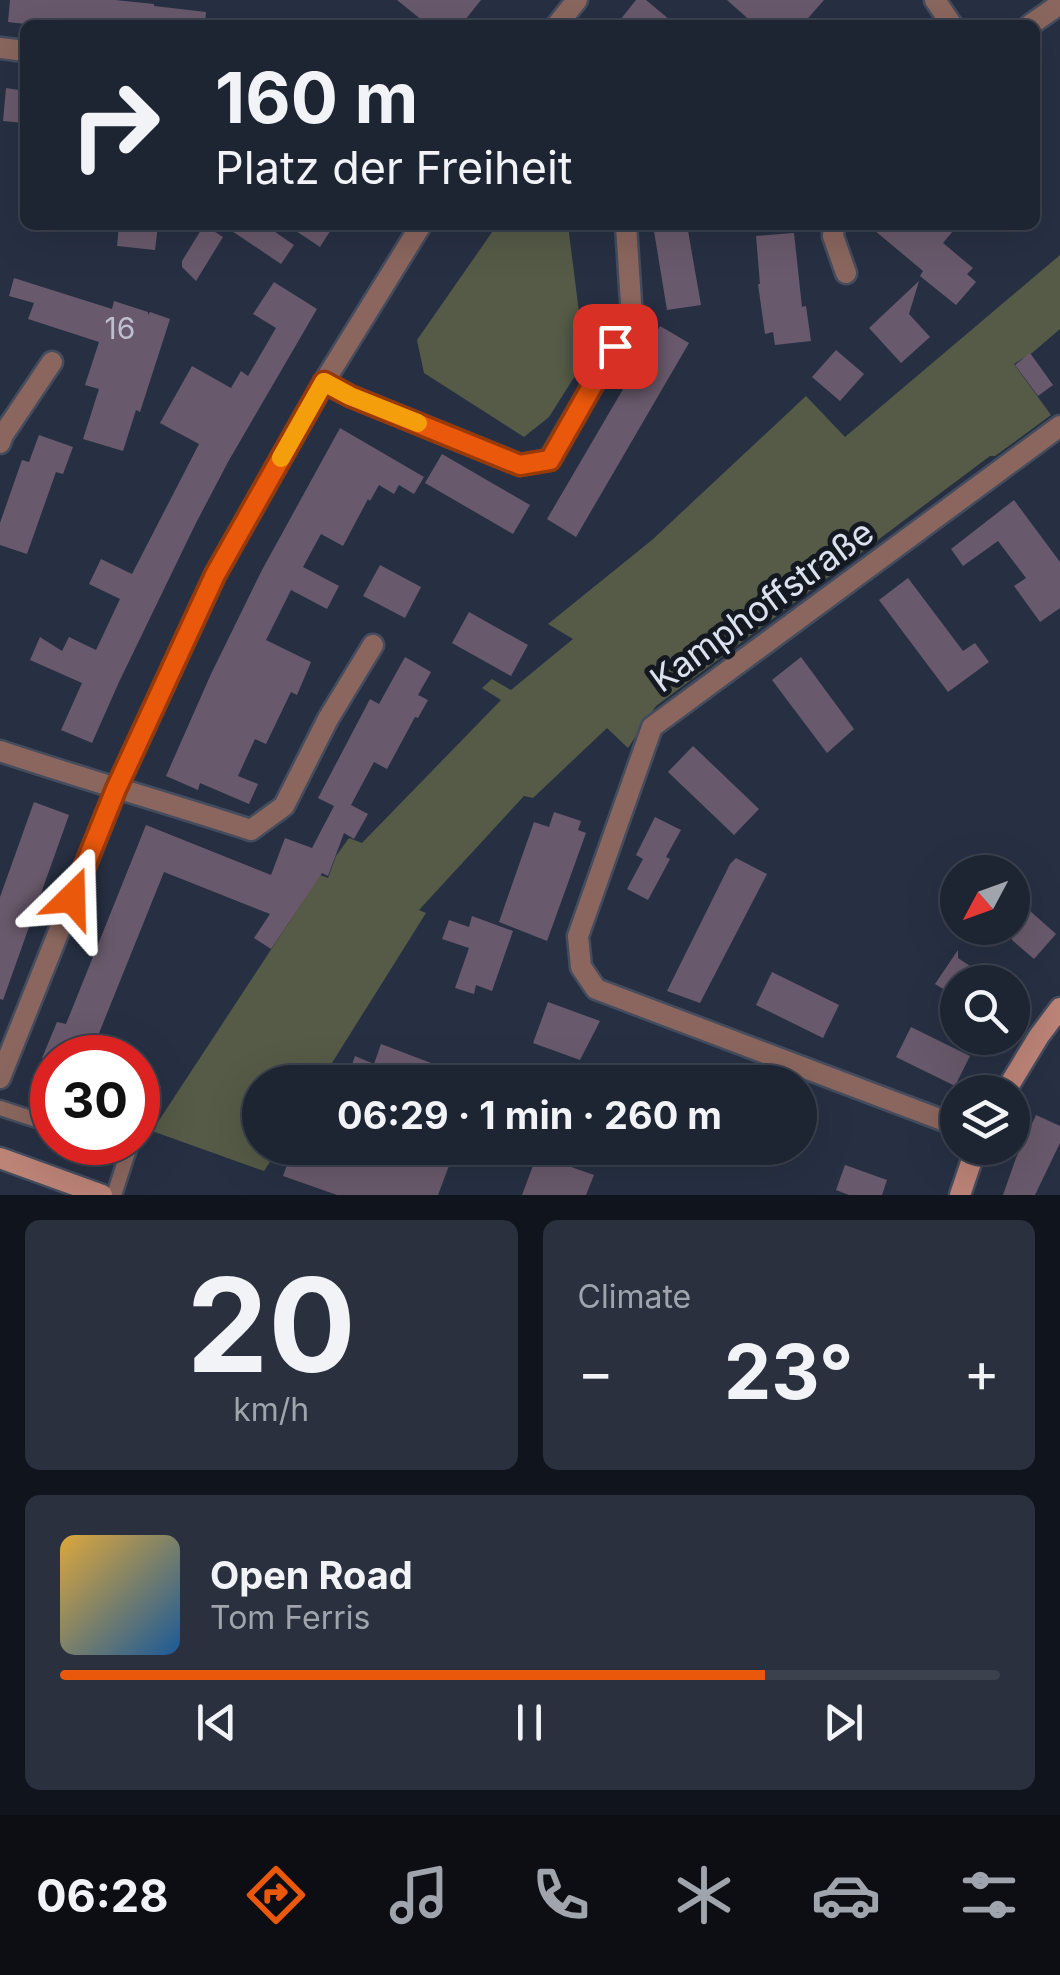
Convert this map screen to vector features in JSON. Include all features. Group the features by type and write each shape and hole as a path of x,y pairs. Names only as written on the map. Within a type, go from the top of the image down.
{"street":[{"path":"1037,20 1060,4"},
{"path":"0,1078 116,789 215,575 324,382 418,230"},
{"path":"324,382 520,465 550,460 632,318 626,230"},
{"path":"834,230 846,273"},
{"path":"0,444 52,362"},
{"name":"Kamphoffstraße","path":"940,1119 596,989 580,966 578,936 652,727 1060,426"},
{"path":"0,750 252,830 284,806 328,719 373,645"},
{"path":"1016,1075 1060,1008"},
{"path":"0,1158 102,1195"},
{"path":"960,1195 970,1165"}],"lane":[{"path":"0,1108 30,1118"},
{"path":"114,1195 124,1165"}],"green space":[{"path":"494,230 569,230 585,360 549,417 524,437 424,373 417,340"},
{"path":"1060,255 1060,329 1014,364 1051,415 990,456 656,706 628,748 607,728 533,798 524,796 419,910 426,913 331,1065 242,1065 242,1163 160,1134 160,1119 320,875 328,878 336,856 349,838 362,843 501,700 482,688 492,679 511,690 573,639 548,624 652,540 806,396 845,437"}],"building":[{"path":"10,0 115,0 206,12 205,20 8,22"},
{"path":"397,0 481,0 465,20 422,20"},
{"path":"636,0 646,0 670,20 620,20"},
{"path":"727,0 824,0 806,20 749,20"},
{"path":"6,88 20,90 20,123 3,121"},
{"path":"119,230 157,230 155,250 117,246"},
{"path":"201,230 212,230 223,237 196,281 182,267"},
{"path":"230,230 272,230 294,245 281,264"},
{"path":"294,230 331,230 320,247"},
{"path":"654,230 688,230 701,305 667,310"},
{"path":"874,230 954,230 943,243 973,268 967,274 976,282 956,305 920,276 923,271"},
{"path":"794,233 802,307 806,306 811,341 775,345 773,332 765,334 756,236"},
{"path":"14,278 112,309 114,301 170,319 123,451 83,439 99,389 85,385 99,342 28,319 34,303 9,296"},
{"path":"919,281 909,314 930,337 901,363 869,328"},
{"path":"274,282 317,309 195,525 92,743 61,730 82,683 30,660 40,637 62,651 69,637 96,650 120,599 89,584 101,559 132,574 199,444 160,423 192,366 231,388 241,371 248,376 276,328 253,314"},
{"path":"660,326 689,343 576,537 547,519"},
{"path":"836,350 864,374 840,401 812,377"},
{"path":"1030,353 1053,385 1038,396 1015,365"},
{"path":"340,428 424,477 414,494 399,485 394,494 379,485 343,546 321,534 303,567 339,586 327,609 291,590 266,640 311,662 297,695 291,692 266,744 255,739 238,776 258,784 249,804 200,783 198,790 166,776 262,570"},
{"path":"39,435 73,447 63,474 56,472 27,554 0,545 0,523 22,460 29,462"},
{"path":"442,454 530,505 513,534 425,483"},
{"path":"1014,500 1060,562 1060,608 1040,622 1014,586 1026,578 998,541 963,566 951,549"},
{"path":"380,565 421,587 405,618 363,596"},
{"path":"908,578 963,651 975,643 989,662 948,692 879,600"},
{"path":"469,612 528,645 511,676 452,643"},
{"path":"405,657 431,672 418,695 428,700 418,718 415,717 387,769 374,762 351,805 368,814 354,839 344,833 328,876 322,873 271,949 254,938 270,914 164,872 98,1035 52,1035 57,1022 66,1024 146,825 271,875 285,838 312,848 334,806 318,798 370,699 379,704"},
{"path":"801,657 854,729 827,753 772,680"},
{"path":"693,746 759,809 734,835 668,772"},
{"path":"34,802 69,815 3,1000 0,897"},
{"path":"554,812 581,821 578,830 586,833 547,941 499,922 534,822 549,827"},
{"path":"655,817 681,830 648,900 627,889 643,859 636,855"},
{"path":"736,858 767,874 700,1003 667,991 730,864"},
{"path":"1030,911 1056,934 1034,959 1018,945 1030,945"},
{"path":"472,916 513,931 492,991 476,985 474,994 455,988 469,948 442,939 449,920 469,927"},
{"path":"958,950 958,958 968,965 948,965"},
{"path":"772,972 839,1005 823,1038 756,1005"},
{"path":"548,1002 600,1021 580,1060 533,1043"},
{"path":"911,1027 940,1041 940,1055 970,1056 960,1075 940,1075 940,1079 896,1057"},
{"path":"381,1044 431,1063 352,1065 355,1056 374,1064"},
{"path":"1036,1115 1060,1126 1060,1143 1035,1195 1003,1195 1014,1165 1030,1165 1030,1128"},
{"path":"287,1165 449,1165 438,1195 337,1195 283,1176"},
{"path":"533,1165 566,1165 594,1175 586,1195 522,1195"},
{"path":"845,1165 887,1180 882,1195 849,1195 836,1190"}],"slow traffic":[{"path":"281,458 324,382 418,423"}],"route":[{"path":"72,898 116,789 215,575 324,382 520,465 550,460 615,346"}]}
